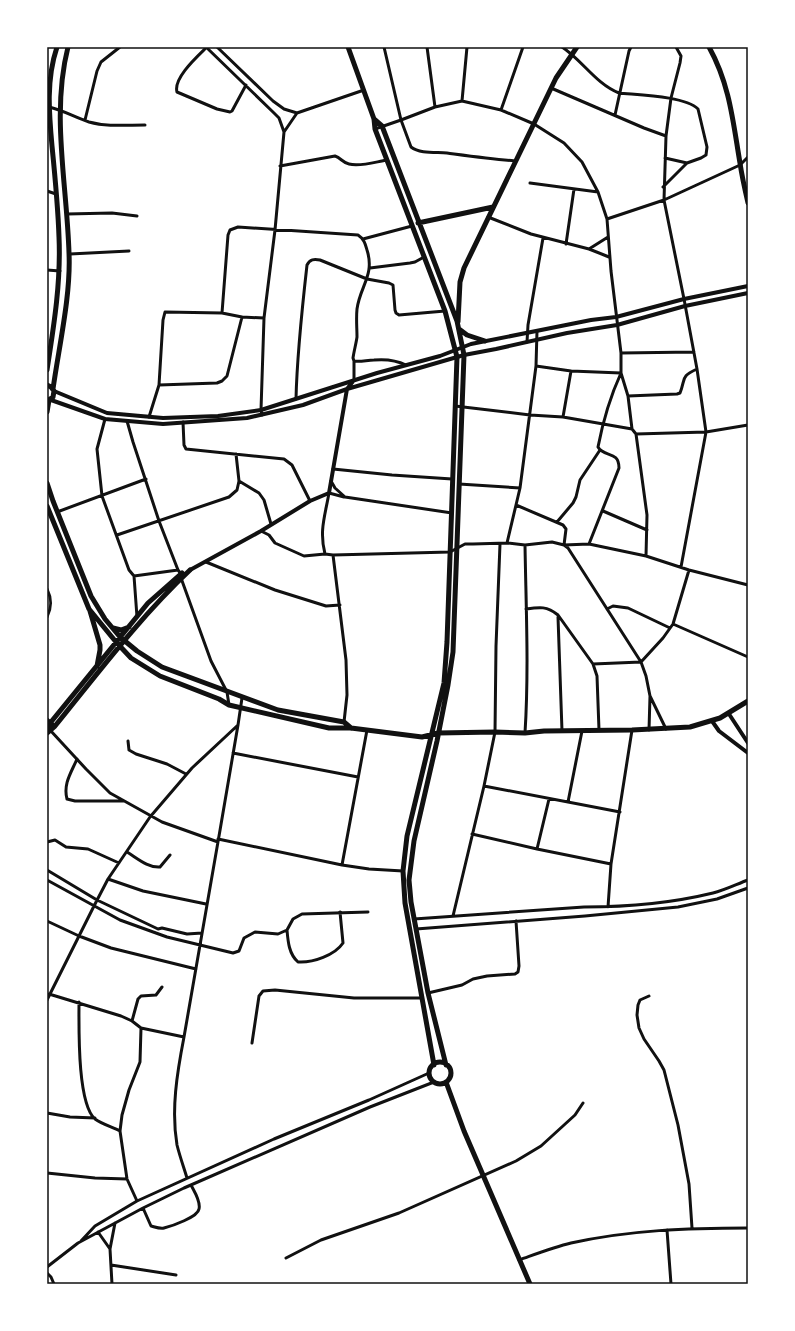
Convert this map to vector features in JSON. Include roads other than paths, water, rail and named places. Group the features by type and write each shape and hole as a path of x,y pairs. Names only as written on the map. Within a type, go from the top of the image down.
{"main road":[{"path":"47,370 58,299 60,271 56,194 48,107 52,71 58,47"},
{"path":"47,412 49,400 54,395 53,390 67,295 70,254 60,109 63,68 68,47"},
{"path":"349,47 374,119 375,129 445,311 456,349 459,484 453,652 448,685 418,820 410,865 410,890 428,992 446,1065 450,1073 446,1082 464,1131 530,1284"},
{"path":"458,327 460,282 462,274 488,216 551,88 571,53 577,47"},
{"path":"709,47 720,70 727,90 748,203"},
{"path":"374,119 382,126 423,232 458,327 464,355 452,479 447,642 444,683 409,828 403,870 403,889 434,1065"},
{"path":"412,226 419,223 493,207"},
{"path":"416,235 423,232"},
{"path":"458,327 467,335 485,341"},
{"path":"47,385 53,390"},
{"path":"47,483 57,512 91,596 105,619 122,639 144,656 162,667 242,698 278,710 332,719 344,722 351,728"},
{"path":"47,506 49,519 89,609 100,645 97,667"},
{"path":"122,639 130,626 148,604 180,574 190,570"},
{"path":"51,722 180,574"},
{"path":"89,609 118,644 140,665 160,676 219,699 229,705 271,716 328,728 351,728 422,737 438,733 525,733 544,731 690,728 729,714 748,702"},
{"path":"113,628 121,630 130,626"},
{"path":"48,731 51,722 118,644"},
{"path":"446,1065 440,1062 434,1065 429,1073 431,1080 434,1082 440,1084 446,1082"}],"street":[{"path":"85,120 97,71 101,62 120,47"},
{"path":"246,85 230,112 217,109 177,92 177,84 179,79 207,47 276,114 284,132 275,230 264,318 261,412"},
{"path":"217,47 273,101 282,108 297,113 364,90"},
{"path":"384,47 401,120 411,147 424,152 447,153 515,161"},
{"path":"427,47 435,107"},
{"path":"462,101 467,47"},
{"path":"501,110 523,47"},
{"path":"562,47 571,53 605,86 619,93 671,98 693,104 698,109 707,147 706,155 687,163 664,187"},
{"path":"615,116 619,93 631,47"},
{"path":"676,47 681,56 671,98 666,136 664,200 694,352 706,432 681,567"},
{"path":"551,88 666,136"},
{"path":"375,129 435,107 462,101 501,110 534,124 564,143 578,157 589,174 598,192 607,219 616,317 621,353 621,373 628,396 632,429 636,434 644,487 647,515 646,556"},
{"path":"48,107 60,109 89,122 117,126 145,125"},
{"path":"276,114 282,108"},
{"path":"284,132 297,113"},
{"path":"280,166 335,156 340,157 348,164 356,165 387,160"},
{"path":"607,219 664,200 740,165 748,157"},
{"path":"665,158 687,163"},
{"path":"530,183 598,192"},
{"path":"566,244 574,189"},
{"path":"47,191 56,194"},
{"path":"67,214 112,213 137,216"},
{"path":"488,216 543,238 589,249 610,257"},
{"path":"363,239 412,226"},
{"path":"222,313 228,235 230,230 238,227 354,234 363,239 368,253 370,268 367,279 361,291 357,310 357,337 353,358 354,380 347,389 322,533 325,554"},
{"path":"589,249 608,237"},
{"path":"527,342 527,333 543,238"},
{"path":"70,254 129,251"},
{"path":"370,268 415,262 424,257"},
{"path":"296,399 296,377 301,319 307,265 309,261 313,259 320,260 367,279 393,285 395,310 399,315 445,311"},
{"path":"47,270 60,271"},
{"path":"49,400 105,418 140,422 163,424 247,418 296,399 354,380 440,356 462,347 485,341 616,317 684,299 748,286"},
{"path":"53,390 107,413 163,418 218,416 261,412 303,405 347,389 464,355 567,333 617,325 685,306 748,293"},
{"path":"149,417 159,384 165,312 222,313 242,317 264,318"},
{"path":"159,384 217,383 222,381 228,376 242,317"},
{"path":"507,543 520,488 536,366 538,331"},
{"path":"621,353 694,352"},
{"path":"354,360 397,360 406,365"},
{"path":"536,366 571,371 621,373"},
{"path":"628,396 677,394 680,392 686,374 697,369"},
{"path":"563,417 571,371"},
{"path":"556,522 573,503 580,480 600,450 598,447 603,423 613,390 621,373"},
{"path":"458,406 530,415 563,417 632,429"},
{"path":"140,416 140,422"},
{"path":"105,418 97,449 102,496 129,570 134,576 137,618"},
{"path":"127,420 159,521 180,574 211,661 227,692 229,705"},
{"path":"183,422 184,445 186,449 284,459 289,461 310,501"},
{"path":"636,434 706,432 748,425"},
{"path":"589,544 619,468 619,462 614,456 600,450"},
{"path":"117,535 229,497 237,490 239,481 236,454"},
{"path":"333,469 452,479"},
{"path":"57,512 146,478"},
{"path":"239,481 259,493 264,500 271,524"},
{"path":"331,481 335,488 345,497"},
{"path":"459,484 520,488"},
{"path":"190,570 310,501 329,493 345,497 452,513"},
{"path":"516,505 563,525 566,529 564,545"},
{"path":"603,511 646,530"},
{"path":"261,530 269,534 275,543 304,556 325,554 450,552 465,544 507,543 525,545 552,542 564,545 589,544 646,556 689,570 748,585"},
{"path":"452,916 484,786 495,732 496,646 500,544"},
{"path":"525,545 527,703 525,733"},
{"path":"564,545 568,548 641,662 646,676 650,696 649,730"},
{"path":"334,555 346,660 347,695 343,728"},
{"path":"205,561 282,592 326,606 340,605"},
{"path":"593,664 641,662 663,638 673,624 689,570"},
{"path":"134,576 180,574"},
{"path":"47,589 51,598 50,610 47,617"},
{"path":"607,609 614,606 628,608 670,628"},
{"path":"526,609 551,609 558,615 593,664 597,676 599,730"},
{"path":"558,615 562,731"},
{"path":"673,624 748,657"},
{"path":"650,696 666,729"},
{"path":"186,1178 177,1145 175,1114 176,1077 193,994 206,904 242,698"},
{"path":"729,714 748,743"},
{"path":"712,721 719,731 748,753"},
{"path":"47,1000 48,994 108,879 150,817 186,774 238,725"},
{"path":"342,865 367,730"},
{"path":"568,802 582,730"},
{"path":"608,907 611,864 632,730"},
{"path":"48,731 110,793 150,817 162,822 218,840 362,869 403,870"},
{"path":"128,741 129,750 136,754 166,764 186,774"},
{"path":"233,753 358,777"},
{"path":"76,759 66,782 65,791 67,799 75,801 124,801"},
{"path":"484,786 620,812"},
{"path":"537,849 549,798"},
{"path":"472,834 611,864"},
{"path":"47,842 55,840 66,846 88,849 119,863"},
{"path":"127,852 148,865 156,868 160,867 170,855"},
{"path":"47,870 97,900 158,929 162,928 187,934 202,933"},
{"path":"108,879 143,891 206,904"},
{"path":"47,880 120,920 157,934 233,953 239,951 244,938 255,932 278,934 287,930"},
{"path":"408,920 584,906 608,907 681,899 714,893 748,880"},
{"path":"410,930 678,907 717,899 748,888"},
{"path":"340,912 343,943 339,949 331,954 310,961 298,962 294,958 289,946 287,930 293,919 302,914 340,912 368,912"},
{"path":"47,921 79,936 111,948 196,969"},
{"path":"428,992 462,985 473,979 487,976 515,974 518,972 519,966 516,921"},
{"path":"132,1021 138,999 141,996 156,995 162,987"},
{"path":"252,1043 259,996 264,991 275,990 354,998 422,998"},
{"path":"48,994 79,1002 121,1016 132,1021 141,1028 184,1037"},
{"path":"649,996 640,1000 638,1005 637,1015 639,1028 644,1039 664,1070 678,1125 689,1184 692,1228"},
{"path":"79,1002 79,1045 82,1080 87,1106 95,1118"},
{"path":"137,1201 127,1179 120,1131 122,1115 129,1090 140,1062 141,1028"},
{"path":"47,1267 78,1243 95,1226 137,1201 186,1178 429,1073"},
{"path":"78,1243 143,1208 191,1185 370,1106 434,1082"},
{"path":"286,1258 321,1240 399,1213 516,1161 541,1146 574,1115 583,1102"},
{"path":"47,1113 95,1118 120,1131"},
{"path":"237,1156 240,1163"},
{"path":"47,1173 95,1178 127,1179"},
{"path":"143,1208 151,1226 157,1228 164,1228 195,1216 200,1209 199,1201 191,1185"},
{"path":"112,1284 110,1248 115,1223"},
{"path":"519,1260 570,1243 630,1233 692,1228 748,1228"},
{"path":"667,1230 671,1284"},
{"path":"98,1232 110,1248"},
{"path":"111,1265 176,1275"},
{"path":"47,1273 51,1277 54,1284"}]}
